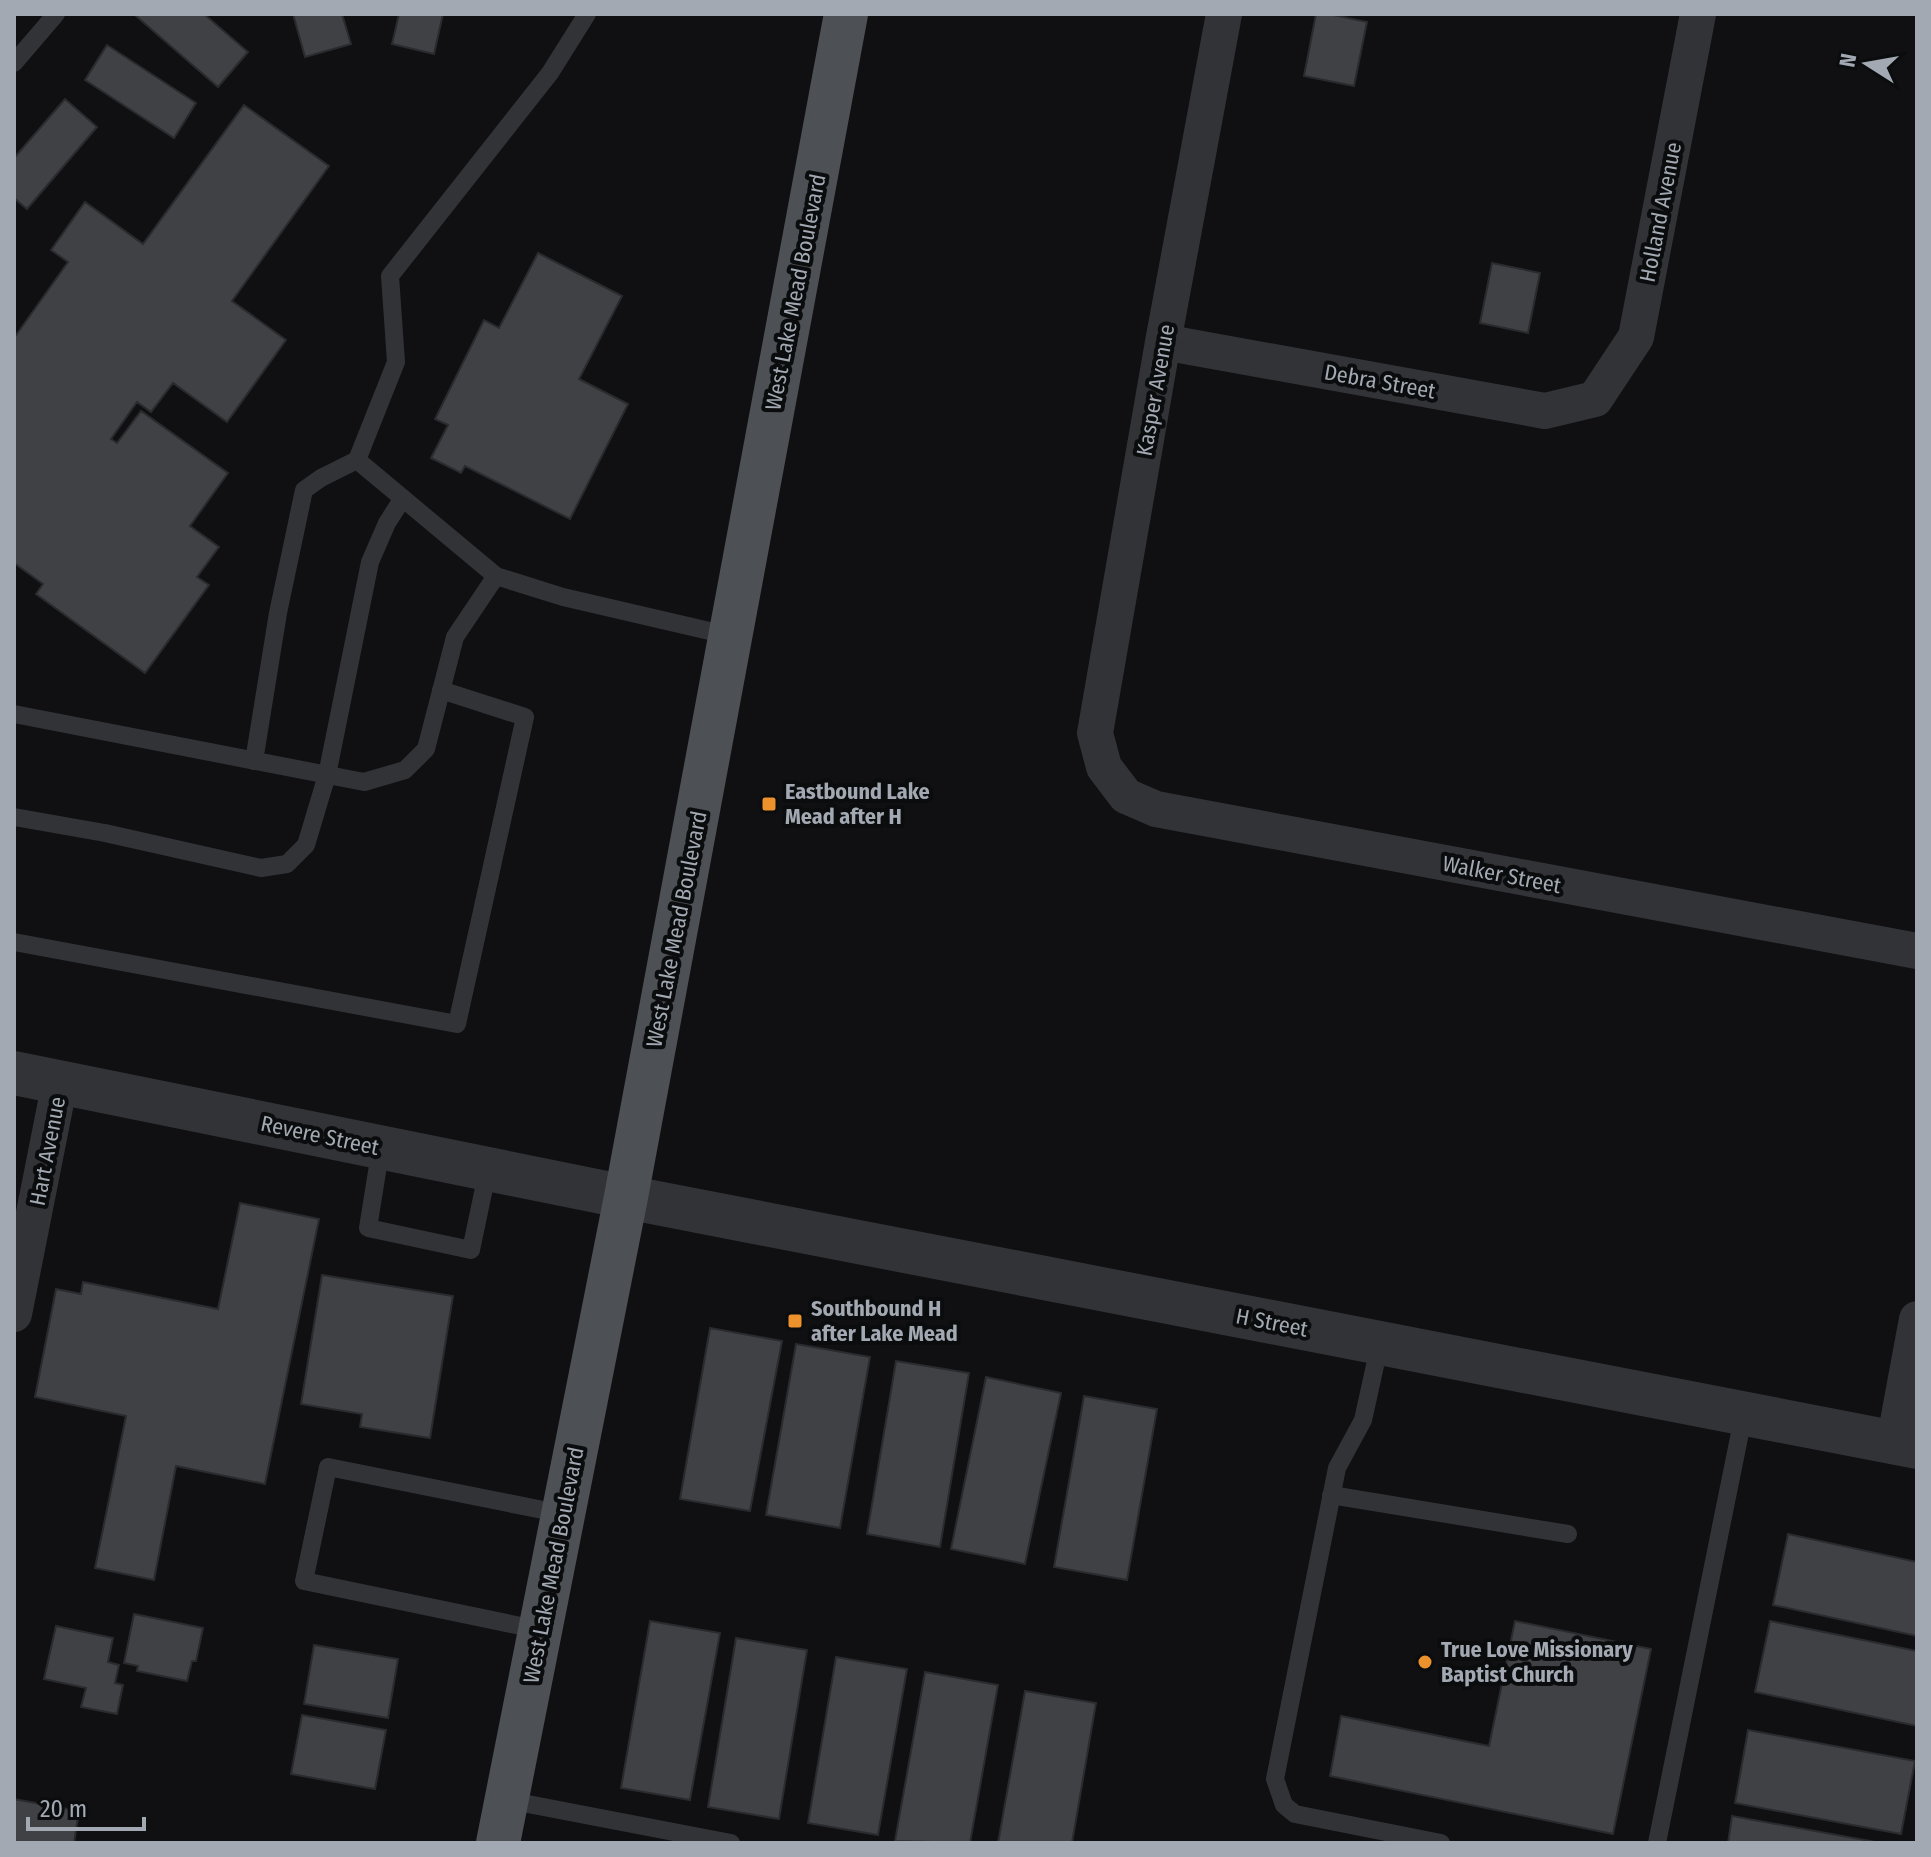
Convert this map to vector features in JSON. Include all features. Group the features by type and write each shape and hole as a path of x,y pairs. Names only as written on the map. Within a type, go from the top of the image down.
{"main road":[{"name":"West Lake Mead Boulevard","path":"498,1843 626,1197 846,14"}],"street":[{"name":"Kasper Avenue","path":"1104,767 1095,733 1224,14"},
{"name":"Holland Avenue","path":"1595,399 1636,337 1698,14"},
{"name":"Debra Street","path":"1163,342 1545,411 1595,399"},
{"name":"Walker Street","path":"1104,767 1126,796 1156,809 1917,951"},
{"name":"Revere Street","path":"14,1073 626,1197"},
{"name":"Hart Avenue","path":"14,1314 60,1082"},
{"name":"H Street","path":"626,1197 1906,1445"},
{"path":"1906,1445 1917,1319"}],"lane":[{"path":"14,63 56,14"},
{"path":"254,761 278,613 304,490 357,460 396,362 390,276 550,73 587,14"},
{"path":"357,460 496,576 563,597 731,636"},
{"path":"14,817 105,833 261,868 287,864 306,845 327,775 370,562 403,498"},
{"path":"14,714 364,782 405,770 426,749 455,637 496,576"},
{"path":"14,942 457,1024 525,717 441,690"},
{"path":"381,1147 368,1228 471,1250 488,1169"},
{"path":"1380,1343 1363,1420 1337,1468 1275,1779 1284,1805 1295,1814 1441,1843"},
{"path":"1657,1843 1744,1413"},
{"path":"540,1630 304,1581 328,1467 563,1514"},
{"path":"1331,1495 1568,1534"},
{"path":"507,1800 731,1843"}],"building":[{"path":"204,14 248,52 218,87 136,16"},
{"path":"293,14 342,14 351,44 305,57"},
{"path":"399,14 443,14 434,54 392,44"},
{"path":"1316,14 1367,22 1354,86 1304,76"},
{"path":"107,45 196,103 174,138 85,80"},
{"path":"65,99 97,127 27,209 14,198 14,158"},
{"path":"244,105 329,166 232,301 286,340 227,422 173,383 151,412 137,402 111,439 117,443 141,411 228,473 190,526 219,547 197,577 209,585 145,673 36,594 43,584 14,563 14,338 68,262 51,250 85,202 143,244"},
{"path":"538,253 622,296 579,379 628,404 570,519 465,466 461,473 431,458 448,425 435,419 484,320 499,328"},
{"path":"1492,263 1540,273 1528,333 1480,323"},
{"path":"240,1203 319,1219 265,1484 176,1466 154,1580 95,1568 126,1416 35,1397 56,1289 81,1294 83,1282 218,1309"},
{"path":"322,1275 453,1296 430,1438 360,1427 362,1414 301,1404"},
{"path":"710,1328 782,1341 750,1511 680,1499"},
{"path":"796,1344 870,1357 840,1528 766,1515"},
{"path":"896,1361 969,1373 940,1547 867,1534"},
{"path":"986,1377 1061,1393 1025,1564 951,1549"},
{"path":"1084,1396 1157,1409 1127,1580 1054,1567"},
{"path":"1788,1534 1917,1562 1917,1636 1773,1605"},
{"path":"134,1614 203,1628 196,1661 192,1661 187,1681 137,1671 138,1666 124,1663"},
{"path":"650,1621 720,1633 690,1800 621,1788"},
{"name":"True Love Missionary Baptist Church","path":"1515,1621 1651,1649 1613,1834 1330,1776 1341,1716 1489,1746"},
{"path":"1770,1621 1917,1651 1917,1726 1755,1692"},
{"path":"56,1626 113,1638 108,1662 119,1665 115,1683 123,1685 117,1714 81,1707 86,1688 44,1679"},
{"path":"736,1638 807,1650 779,1819 708,1807"},
{"path":"314,1645 398,1659 388,1718 304,1704"},
{"path":"836,1657 907,1669 878,1835 808,1823"},
{"path":"925,1672 998,1685 970,1843 895,1841"},
{"path":"1025,1691 1096,1703 1072,1843 998,1843"},
{"path":"302,1715 386,1730 375,1789 291,1774"},
{"path":"1748,1730 1915,1761 1901,1834 1735,1803"},
{"path":"14,1799 79,1811 74,1843 14,1843"},
{"path":"1732,1816 1881,1843 1728,1843"}],"place":[{"name":"Eastbound Lake Mead after H","path":"769,804"},
{"name":"Southbound H after Lake Mead","path":"795,1321"},
{"name":"True Love Missionary Baptist Church","path":"1425,1662"}]}
